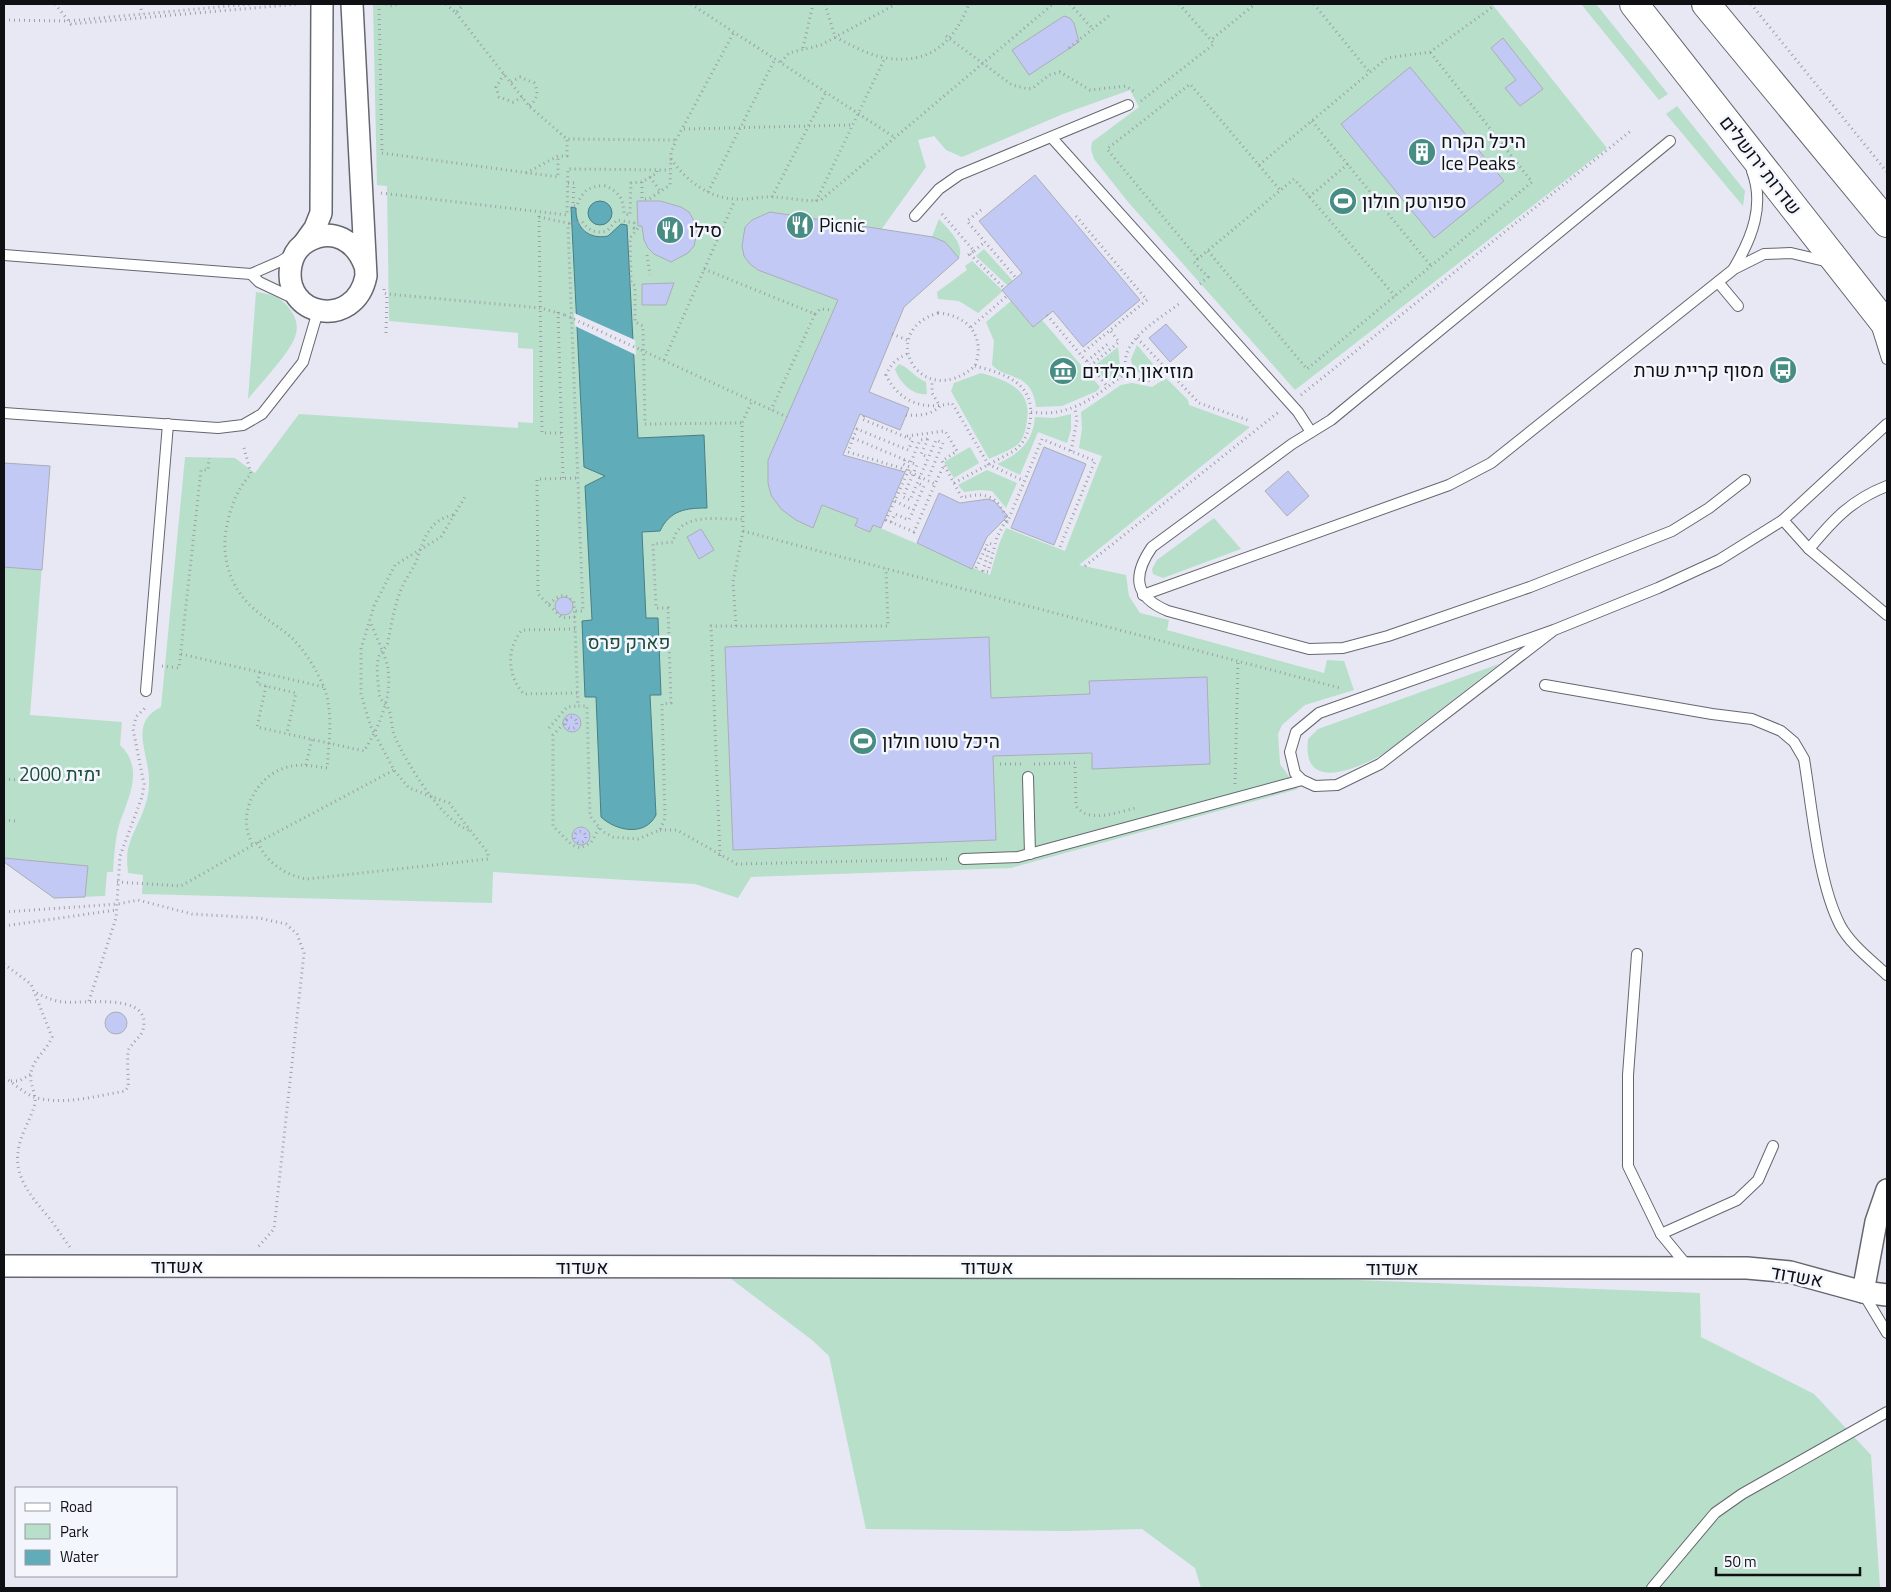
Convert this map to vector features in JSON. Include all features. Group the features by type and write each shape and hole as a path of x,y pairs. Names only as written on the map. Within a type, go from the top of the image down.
{"main road":[{"name":"שדרות ירושלים","path":"1634,4 1879,316"},
{"path":"1706,4 1887,224"}],"street":[{"path":"322,4 321,213 315,228 301,246 290,266 291,284 311,307 337,310 354,301 364,285 366,266 352,4"},
{"path":"301,246 326,235 336,236 355,247 366,266"},
{"path":"1862,1292 1876,1222 1887,1190"},
{"name":"אשדוד","path":"4,1266 69,1257 1747,1268 1790,1272 1862,1292 1887,1295"}],"lane":[{"path":"915,216 939,189 959,175 1128,105"},
{"path":"1052,138 1290,403 1311,432"},
{"path":"1734,268 1749,244 1757,214 1757,185 1740,138"},
{"path":"1670,141 1332,420 1311,432 1152,547 1139,570 1138,582 1143,595 1154,605 1168,611 1309,650 1343,648 1388,636 1530,587 1672,531 1709,508 1746,480"},
{"path":"4,255 251,274 281,261 301,246"},
{"path":"1143,595 1449,485 1482,468 1734,268 1764,254 1791,253 1839,264"},
{"path":"4,413 218,428 243,425 262,414 303,362 311,307 282,291 259,282 251,274"},
{"path":"1718,282 1738,306"},
{"path":"1879,316 1887,359"},
{"path":"146,692 168,424"},
{"path":"1554,630 1380,764 1337,785 1315,786 1302,780 1295,773 1290,752 1296,732 1319,713 1554,630 1658,588 1720,560 1783,520 1887,424"},
{"path":"1809,549 1838,514 1887,486"},
{"path":"1783,520 1809,549 1887,616"},
{"path":"1545,685 1712,714 1752,719 1781,731 1788,736 1804,759 1825,886 1840,926 1863,954 1887,975"},
{"path":"1028,777 1030,854"},
{"path":"964,859 1018,857 1302,780"},
{"path":"1637,954 1628,1075 1628,1166 1661,1234 1689,1268"},
{"path":"1661,1234 1737,1200 1758,1180 1773,1146"},
{"path":"1862,1292 1887,1333"},
{"path":"1652,1588 1715,1513 1742,1494 1887,1412"}],"path":[{"path":"55,4 71,24 251,4"},
{"path":"140,4 142,15"},
{"path":"142,15 299,4"},
{"path":"386,4 390,6 399,4"},
{"path":"446,4 456,13 529,106 567,139 676,140"},
{"path":"456,13 464,4"},
{"path":"692,4 894,137"},
{"path":"803,48 813,4"},
{"path":"825,4 835,37 868,53 885,58 908,58 926,54 942,47 963,21 969,4"},
{"path":"781,62 789,53 821,45 896,4"},
{"path":"671,158 680,171 708,192 735,200 772,197 821,200 1053,4"},
{"path":"1070,4 1093,29"},
{"path":"948,38 984,62 1012,85 1020,88 1033,88 1048,75 1060,72 1090,90 1112,86 1130,87 1141,101 1214,44 1179,4"},
{"path":"1211,40 1254,4"},
{"path":"1314,4 1370,73"},
{"path":"1751,4 1887,172"},
{"path":"1259,165 1387,58 1430,52 1494,6"},
{"path":"1069,48 1110,15"},
{"path":"4,20 68,20"},
{"path":"642,182 642,199 649,199 670,185 671,158 676,140 734,32"},
{"path":"1208,251 1307,369 1532,182 1430,52"},
{"path":"816,201 885,58"},
{"path":"708,192 775,59"},
{"path":"504,74 496,87 499,96 513,102 523,98"},
{"path":"511,82 520,78 534,83 537,93 534,103 529,106"},
{"path":"1198,259 1107,149 1190,84 1280,190"},
{"path":"772,197 826,92"},
{"path":"1312,121 1431,266"},
{"path":"683,129 853,125"},
{"path":"1085,566 1632,130"},
{"path":"526,173 558,156 567,156 567,139"},
{"path":"382,153 558,177 558,156"},
{"path":"1309,197 1348,164"},
{"path":"382,193 539,215 566,216 568,169 670,170"},
{"path":"568,183 574,183 573,206 576,206 579,198 587,190 605,186 620,195 624,206 624,214 630,216 631,183 642,182 657,170"},
{"path":"650,177 660,192"},
{"path":"1200,285 1208,278 1194,262 1294,178 1395,296"},
{"path":"664,360 735,200"},
{"path":"980,210 967,222 1016,278"},
{"path":"942,214 1004,288"},
{"path":"539,215 571,224 582,220 586,227 596,232 607,231 617,220 634,223 634,228 638,228 630,238 631,282 634,286 635,322 643,326 645,424 742,423"},
{"path":"539,215 542,433 562,433"},
{"path":"1076,216 1147,300 1081,354"},
{"path":"571,224 583,611 575,611"},
{"path":"965,257 985,242"},
{"path":"647,254 650,275"},
{"path":"704,270 815,314"},
{"path":"386,333 385,294 541,308 565,315 787,417"},
{"path":"970,327 1007,296"},
{"path":"1166,370 1157,379 1150,381 1136,379 1127,372 1125,364 1127,350 1137,338 1183,301"},
{"path":"771,410 815,314 820,309 833,310"},
{"path":"558,312 563,479"},
{"path":"938,313 956,316 970,327 980,347 975,366 958,378 947,381 932,380 918,373 907,354 907,340 916,324 926,316 938,313"},
{"path":"1048,315 1108,386"},
{"path":"1090,366 1119,342 1110,330"},
{"path":"892,334 907,340"},
{"path":"1137,338 1200,403 1250,421"},
{"path":"1087,361 1109,343"},
{"path":"907,354 896,359 890,367 886,375 890,384 912,402 926,407 952,403 988,464 1024,481"},
{"path":"954,482 1021,446 1029,430 1032,412 1030,396 1021,386 994,372 975,366"},
{"path":"1032,412 1051,414 1075,408 1096,397 1127,372"},
{"path":"932,380 932,393 940,406"},
{"path":"736,626 733,582 743,530 742,423 752,401"},
{"path":"906,416 935,412 940,406"},
{"path":"1071,451 1077,420 1075,408"},
{"path":"864,416 862,419 913,440 908,450 857,429 848,452 901,468 935,484"},
{"path":"904,436 945,431 957,451 942,461 962,498 982,495 993,498 1002,507 1007,523 1042,439 1095,461 1060,547"},
{"path":"853,438 917,465 903,497 910,500 936,440 943,443 929,476"},
{"path":"911,462 920,440 928,439 922,454 928,457"},
{"path":"244,448 251,474 230,508 224,551 229,571 240,594 253,608 292,638 306,654 324,687 329,704 327,768 306,765 285,768 273,774 259,786 251,798 246,820 249,837 253,845"},
{"path":"179,668 201,470 208,470 209,458"},
{"path":"905,460 903,464 910,467 886,520 914,532 944,465"},
{"path":"575,617 562,618 538,594 537,479 578,478"},
{"path":"905,478 910,480"},
{"path":"891,522 895,514 909,520 924,486 917,483"},
{"path":"258,842 272,862 282,870 299,878 313,879 488,859 488,853 449,803 409,788 394,770 375,734 361,694 361,648 374,606 395,565 441,537 466,495"},
{"path":"895,501 913,510"},
{"path":"454,515 444,518 424,538 394,608 388,632 388,643 378,662 378,690 379,697 389,709 390,723 402,752 434,803 447,817 462,828 469,830"},
{"path":"660,830 665,818 662,704 671,703 668,608 656,608 653,544 673,542 675,532 682,525 692,520 743,519"},
{"path":"985,549 990,550 983,571 988,572 995,544 1006,519"},
{"path":"743,530 1340,688"},
{"path":"976,568 988,543 995,544"},
{"path":"720,856 712,626 888,626 886,568"},
{"path":"549,604 556,598 568,596 574,601 578,706"},
{"path":"266,686 257,727 364,751 381,720 388,682 388,668 370,620"},
{"path":"575,629 522,630 514,639 510,664 512,676 524,694 577,693"},
{"path":"181,654 324,687"},
{"path":"1235,785 1237,780 1238,662"},
{"path":"159,675 160,666"},
{"path":"260,672 257,684 296,693 287,733"},
{"path":"89,1002 116,918 120,856 142,797 144,784 133,729 141,710 156,703"},
{"path":"550,728 567,707 587,706 590,816 599,828 613,837 638,839 660,830 677,830 720,856 738,864 964,859"},
{"path":"567,720 553,735 553,826 571,844 580,848 588,846 599,828"},
{"path":"306,765 312,739"},
{"path":"1000,764 1075,763 1076,806 1084,815 1096,816 1143,807"},
{"path":"117,882 181,886 258,842 394,770"},
{"path":"4,779 18,780"},
{"path":"4,820 15,820"},
{"path":"571,844 575,840"},
{"path":"4,912 118,904 138,900 192,914 259,918 286,924 297,934 304,954 274,1229 258,1247 248,1247"},
{"path":"4,926 116,910"},
{"path":"4,964 31,984 52,1037 49,1046 33,1066 31,1074 35,1098 34,1106 19,1143 17,1165 21,1180 29,1195 51,1220 69,1257 80,1247"},
{"path":"4,1078 35,1098 88,1098 125,1091 128,1087 129,1049 141,1035 143,1017 132,1005 64,1002 47,999 34,991"},
{"path":"10,1081 19,1081 31,1074"}],"green space":[{"name":"פארק פרס","path":"373,4 1492,4 1607,148 1295,390 1128,202 1094,159 1091,149 1092,142 1139,107 1130,90 1063,114 962,157 946,150 934,136 918,140 926,167 881,230 932,237 939,219 958,242 960,247 959,258 932,238 823,504 858,519 855,527 870,532 873,525 990,575 1006,528 1065,551 1102,456 1079,448 1082,429 1081,412 1121,385 1132,383 1152,387 1166,378 1188,400 1189,405 1250,427 1079,565 1126,575 1129,596 1140,613 1169,620 1167,630 1324,673 1327,660 1344,661 1354,690 1305,705 1282,725 1278,734 1280,764 1298,789 1011,868 751,877 738,898 695,884 493,872 492,903 142,894 143,875 128,873 127,854 148,797 149,780 143,730 145,721 161,707 185,457 235,458 255,473 299,414 518,428 518,422 533,423 533,349 518,348 518,333 389,321 387,186 377,185"},
{"path":"1581,4 1596,4 1668,94 1659,100"},
{"path":"1677,106 1745,191 1743,206 1666,114"},
{"path":"984,249 1013,281 1007,285 976,256"},
{"path":"972,261 1003,291 978,313 959,301 938,299 937,292 967,270 965,266"},
{"path":"256,292 274,296 286,304 295,318 297,329 287,352 248,399"},
{"path":"1011,301 1033,327 1042,320 1100,387 1097,391 1062,406 1036,407 1033,395 1024,382 997,370 992,365 994,341 986,322"},
{"path":"1137,345 1159,371 1141,374 1135,369 1131,359"},
{"path":"1118,347 1121,375 1114,380 1106,380 1094,366"},
{"path":"899,364 926,382 927,394 917,393 903,383 895,369"},
{"path":"981,373 999,379 1015,388 1021,393 1027,409 1026,428 1020,442 1010,450 989,459 951,391 954,383"},
{"path":"1071,414 1071,430 1067,443 1038,432 1020,475 997,464 1012,456 1024,446 1034,426 1035,417 1054,418"},
{"path":"970,447 979,463 954,478 944,462"},
{"name":"ימית 2000","path":"4,463 50,466 30,715 122,722 120,745 128,754 132,764 133,774 130,794 119,825 113,872 107,872 105,896 54,898 4,862"},
{"path":"987,470 1017,483 1006,508 992,491 964,492 958,485"},
{"path":"1214,518 1241,549 1163,578 1153,574 1152,569 1157,560"},
{"path":"1499,664 1374,759 1339,772 1328,773 1319,771 1312,765 1308,755 1308,739 1318,729"},
{"path":"730,1278 1303,1278 1700,1293 1701,1337 1814,1394 1871,1455 1880,1588 1201,1588 1195,1568 1142,1529 1065,1531 866,1529 829,1356 812,1340"}],"water":[{"path":"600,201 609,204 612,213 609,222 600,225 591,222 588,213 591,204"},
{"path":"571,207 576,208 578,221 584,231 595,236 608,236 621,224 627,225 638,438 704,435 707,508 679,512 674,514 664,524 660,531 642,532 646,618 658,618 661,695 650,695 656,815 645,827 630,830 614,826 601,817 596,697 585,697 582,621 592,620 585,486 605,476 584,467"}],"pier":[{"path":"574,313 635,340 636,355 575,326"}],"building":[{"path":"1064,16 1070,18 1074,23 1079,42 1029,75 1012,50"},
{"path":"1503,38 1543,89 1520,106 1505,88 1516,80 1491,48"},
{"name":"היכל הקרח Ice Peaks","path":"1410,67 1504,181 1434,238 1341,124"},
{"path":"1035,175 1140,300 1083,347 1053,311 1033,327 1002,290 1022,273 979,221"},
{"name":"סילו","path":"637,201 660,201 681,207 689,212 698,228 694,246 688,253 671,262 654,254 648,248 644,240 642,226 638,226"},
{"path":"770,212 933,237 945,242 959,258 904,307 869,392 909,408 900,430 860,414 843,455 905,472 881,528 873,525 870,532 855,526 858,519 822,505 813,528 796,520 781,509 771,495 768,483 768,460 838,300 758,270 750,264 744,256 742,246 745,227 752,220"},
{"path":"674,283 666,305 642,305 642,284"},
{"path":"1166,324 1187,347 1170,362 1149,338"},
{"path":"1044,447 1086,464 1054,545 1011,528"},
{"path":"4,463 50,466 42,570 4,567"},
{"path":"1288,471 1309,496 1287,516 1265,491"},
{"path":"939,493 960,503 988,499 994,501 1008,516 987,537 972,569 917,543"},
{"path":"701,529 714,550 699,559 687,537"},
{"path":"564,597 570,600 573,606 570,612 564,615 558,612 555,606 558,600"},
{"path":"989,637 991,698 1090,694 1089,681 1207,677 1210,764 1092,769 1092,753 993,756 996,840 733,850 725,647"},
{"path":"572,714 578,717 581,723 578,729 572,732 566,729 563,723 566,717"},
{"path":"581,827 587,830 590,836 587,842 581,845 575,842 572,836 575,830"},
{"path":"4,858 88,866 85,897 54,898 4,862"},
{"path":"112,1012 120,1012 127,1019 127,1027 120,1034 112,1034 105,1027 105,1019"}],"place":[{"name":"היכל הקרח Ice Peaks","path":"1422,152"},
{"name":"ספורטק חולון","path":"1343,201"},
{"name":"Picnic","path":"800,225"},
{"name":"סילו","path":"670,230"},
{"name":"מסוף קריית שרת","path":"1783,370"},
{"name":"מוזיאון הילדים","path":"1063,371"},
{"name":"היכל טוטו חולון","path":"863,741"}]}
